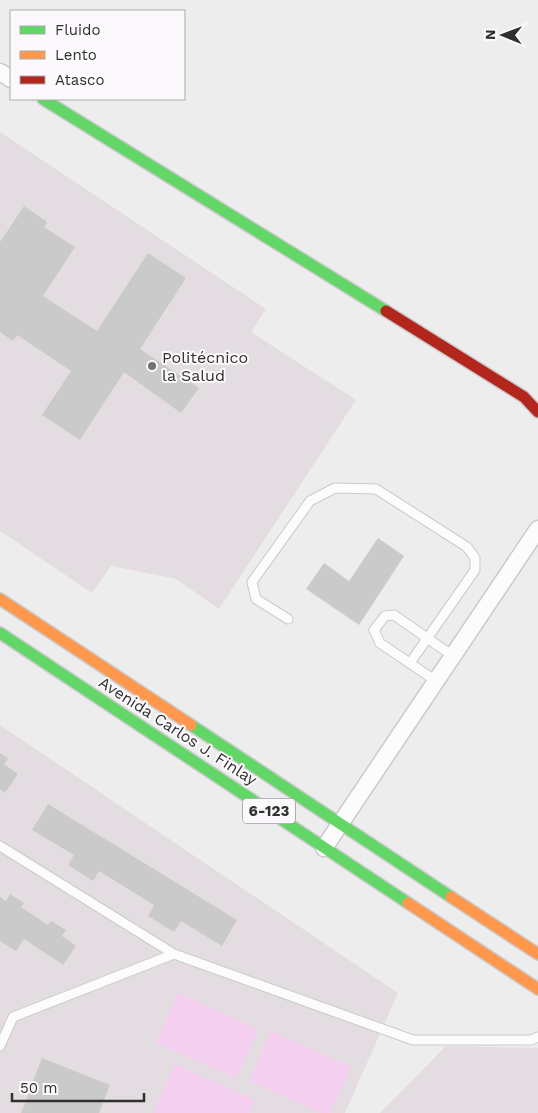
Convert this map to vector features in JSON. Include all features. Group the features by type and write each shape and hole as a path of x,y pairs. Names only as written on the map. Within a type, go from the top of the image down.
{"main road":[{"path":"45,100 524,397 538,412"},
{"name":"Avenida Carlos J. Finlay","path":"0,599 538,954"},
{"name":"Avenida Carlos J. Finlay","path":"0,633 538,989"}],"street":[{"path":"324,848 538,529"}],"lane":[{"path":"288,619 256,599 252,582 310,501 335,488 376,489 467,548 475,558 474,570 410,663"},
{"path":"436,682 380,642 374,630 385,616 394,615 453,656"},
{"path":"0,846 174,954 413,1040 531,1040 538,1037"},
{"path":"0,1046 13,1017 174,954"}],"shaded area":[{"name":"Politécnico la Salud","path":"0,132 266,309 251,332 356,400 219,609 176,579 111,566 92,593 0,531"},
{"path":"0,725 398,993 345,1113 0,1113"},
{"path":"178,993 258,1029 236,1078 156,1043"},
{"path":"271,1031 351,1067 330,1113 321,1113 249,1081"},
{"path":"446,1046 538,1048 538,1113 380,1113"},
{"path":"175,1064 255,1100 249,1113 153,1113"}],"building":[{"path":"24,206 47,222 44,227 75,247 43,296 97,331 148,253 186,278 140,349 199,388 181,413 124,372 80,440 42,415 71,371 17,335 13,341 0,332 0,242"},
{"path":"378,538 404,556 359,625 306,589 324,563 349,581"},
{"path":"0,753 8,758 4,764 18,774 5,793 0,789"},
{"path":"48,804 237,920 222,946 181,921 174,932 148,916 154,905 99,871 93,881 68,865 74,855 32,830"},
{"path":"10,894 24,903 21,907 48,925 51,921 66,930 62,936 76,946 63,965 24,939 16,951 0,941 0,897 6,901"},
{"path":"42,1058 110,1085 99,1113 21,1113"}],"traffic: fast":[{"path":"45,100 386,311"},
{"path":"0,633 408,903"},
{"path":"191,725 451,897"}],"traffic: slow":[{"path":"0,599 191,725"},
{"path":"451,897 538,954"},
{"path":"408,903 538,989"}],"traffic: jam":[{"path":"386,311 524,397 538,412"}],"place":[{"name":"Politécnico la Salud","path":"152,366"}]}
